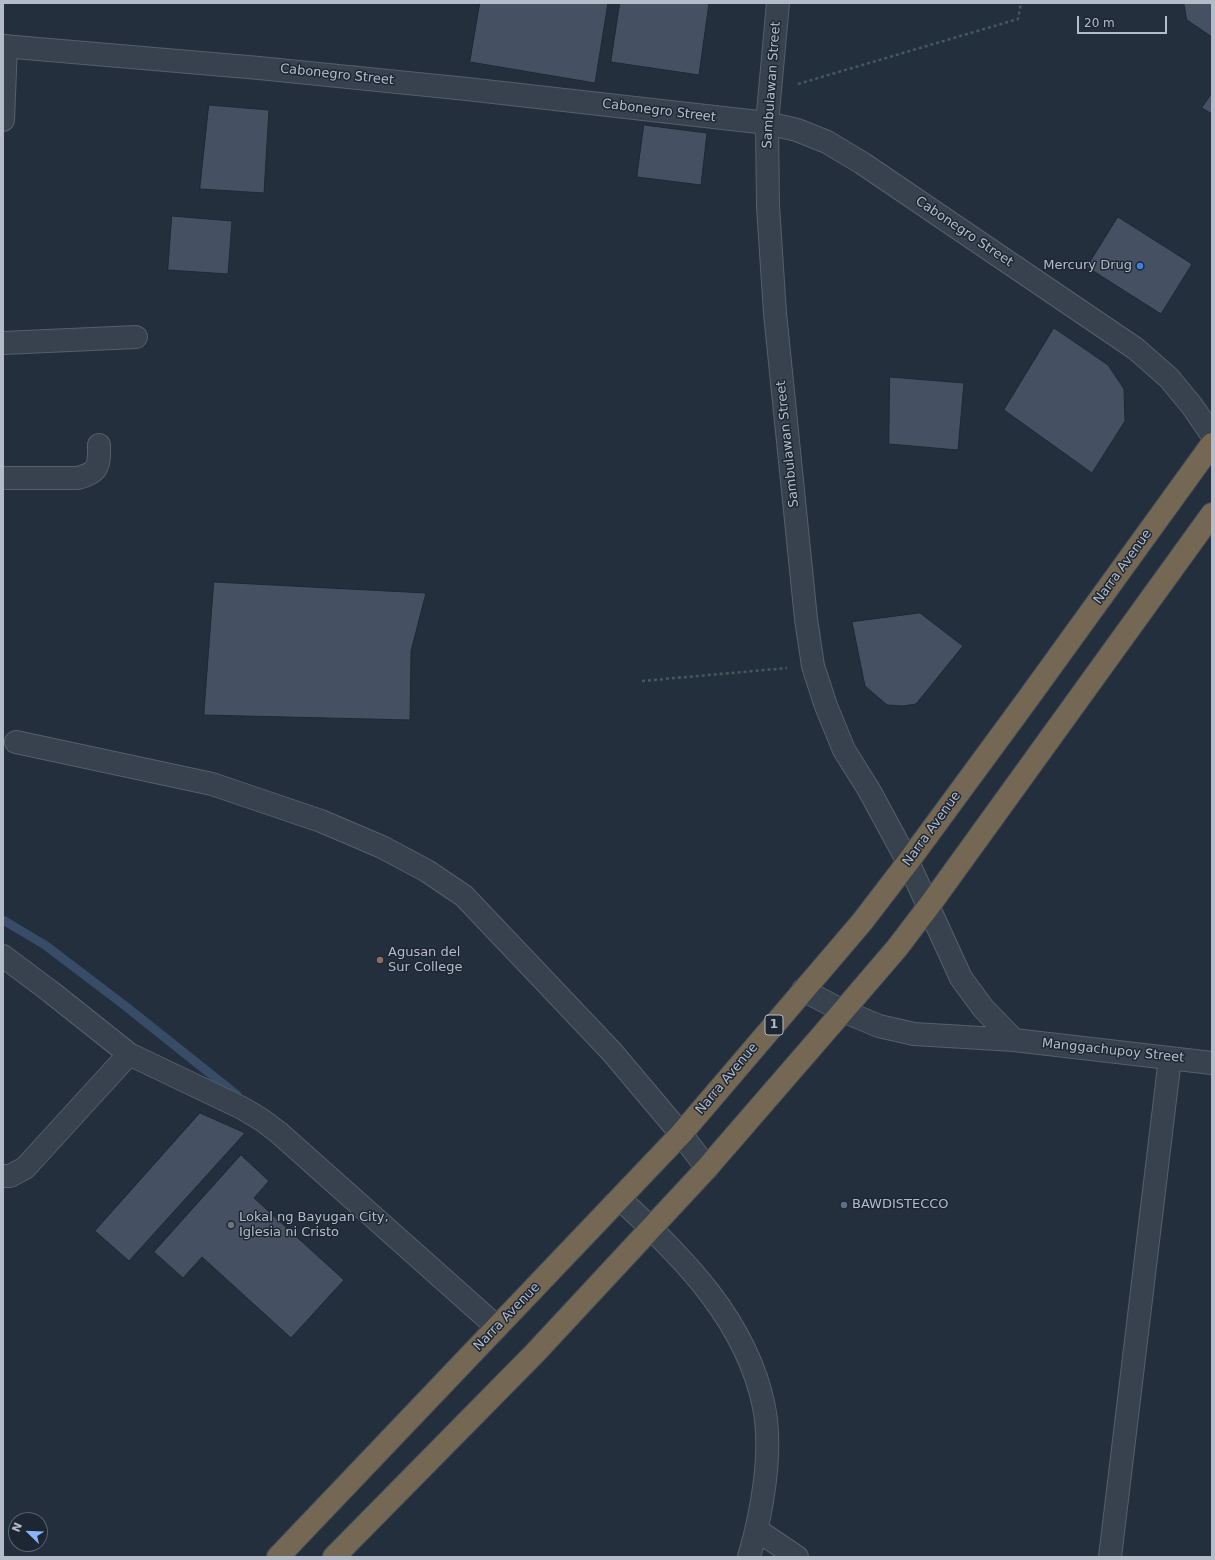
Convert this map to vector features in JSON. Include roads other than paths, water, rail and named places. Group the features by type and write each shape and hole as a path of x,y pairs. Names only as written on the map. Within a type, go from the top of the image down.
{"highway":[{"name":"Narra Avenue","path":"278,1557 681,1134 862,922 908,862 1212,444"},
{"path":"334,1557 535,1353 707,1168 897,948 929,906 1212,514"}],"street":[{"name":"Sambulawan Street","path":"778,3 767,124 768,206 775,313 806,619 813,666 826,706 844,750 869,790 908,862 929,906"},
{"path":"3,120 4,46"},
{"name":"Cabonegro Street","path":"4,46 259,68 436,86 767,124 797,130 827,142 862,163 1136,349 1169,378 1192,406 1212,435"},
{"path":"3,343 136,338"},
{"path":"3,478 78,478 90,475 96,468 99,461 99,445"},
{"path":"16,742 212,784 321,821 382,847 427,871 464,896 612,1052 681,1134 707,1168"},
{"path":"929,906 961,978 983,1008 1014,1040"},
{"path":"3,956 129,1054 242,1108 262,1120 290,1142 497,1327"},
{"name":"Manggachupoy Street","path":"804,990 843,1012 879,1026 914,1034 1014,1040 1212,1063"},
{"path":"3,1176 10,1176 25,1168 129,1054"},
{"path":"1110,1557 1170,1058"},
{"path":"620,1199 651,1228 709,1291 733,1327 755,1374 764,1408 767,1445 764,1484 757,1530 749,1557"},
{"path":"757,1530 797,1557"}],"waterway":[{"path":"3,920 45,945 124,1005 237,1095"}],"place":[{"name":"Mercury Drug","path":"1140,266"},
{"name":"Agusan del Sur College","path":"380,960"},
{"name":"BAWDISTECCO","path":"844,1205"},
{"name":"Lokal ng Bayugan City, Iglesia ni Cristo","path":"231,1225"}]}
